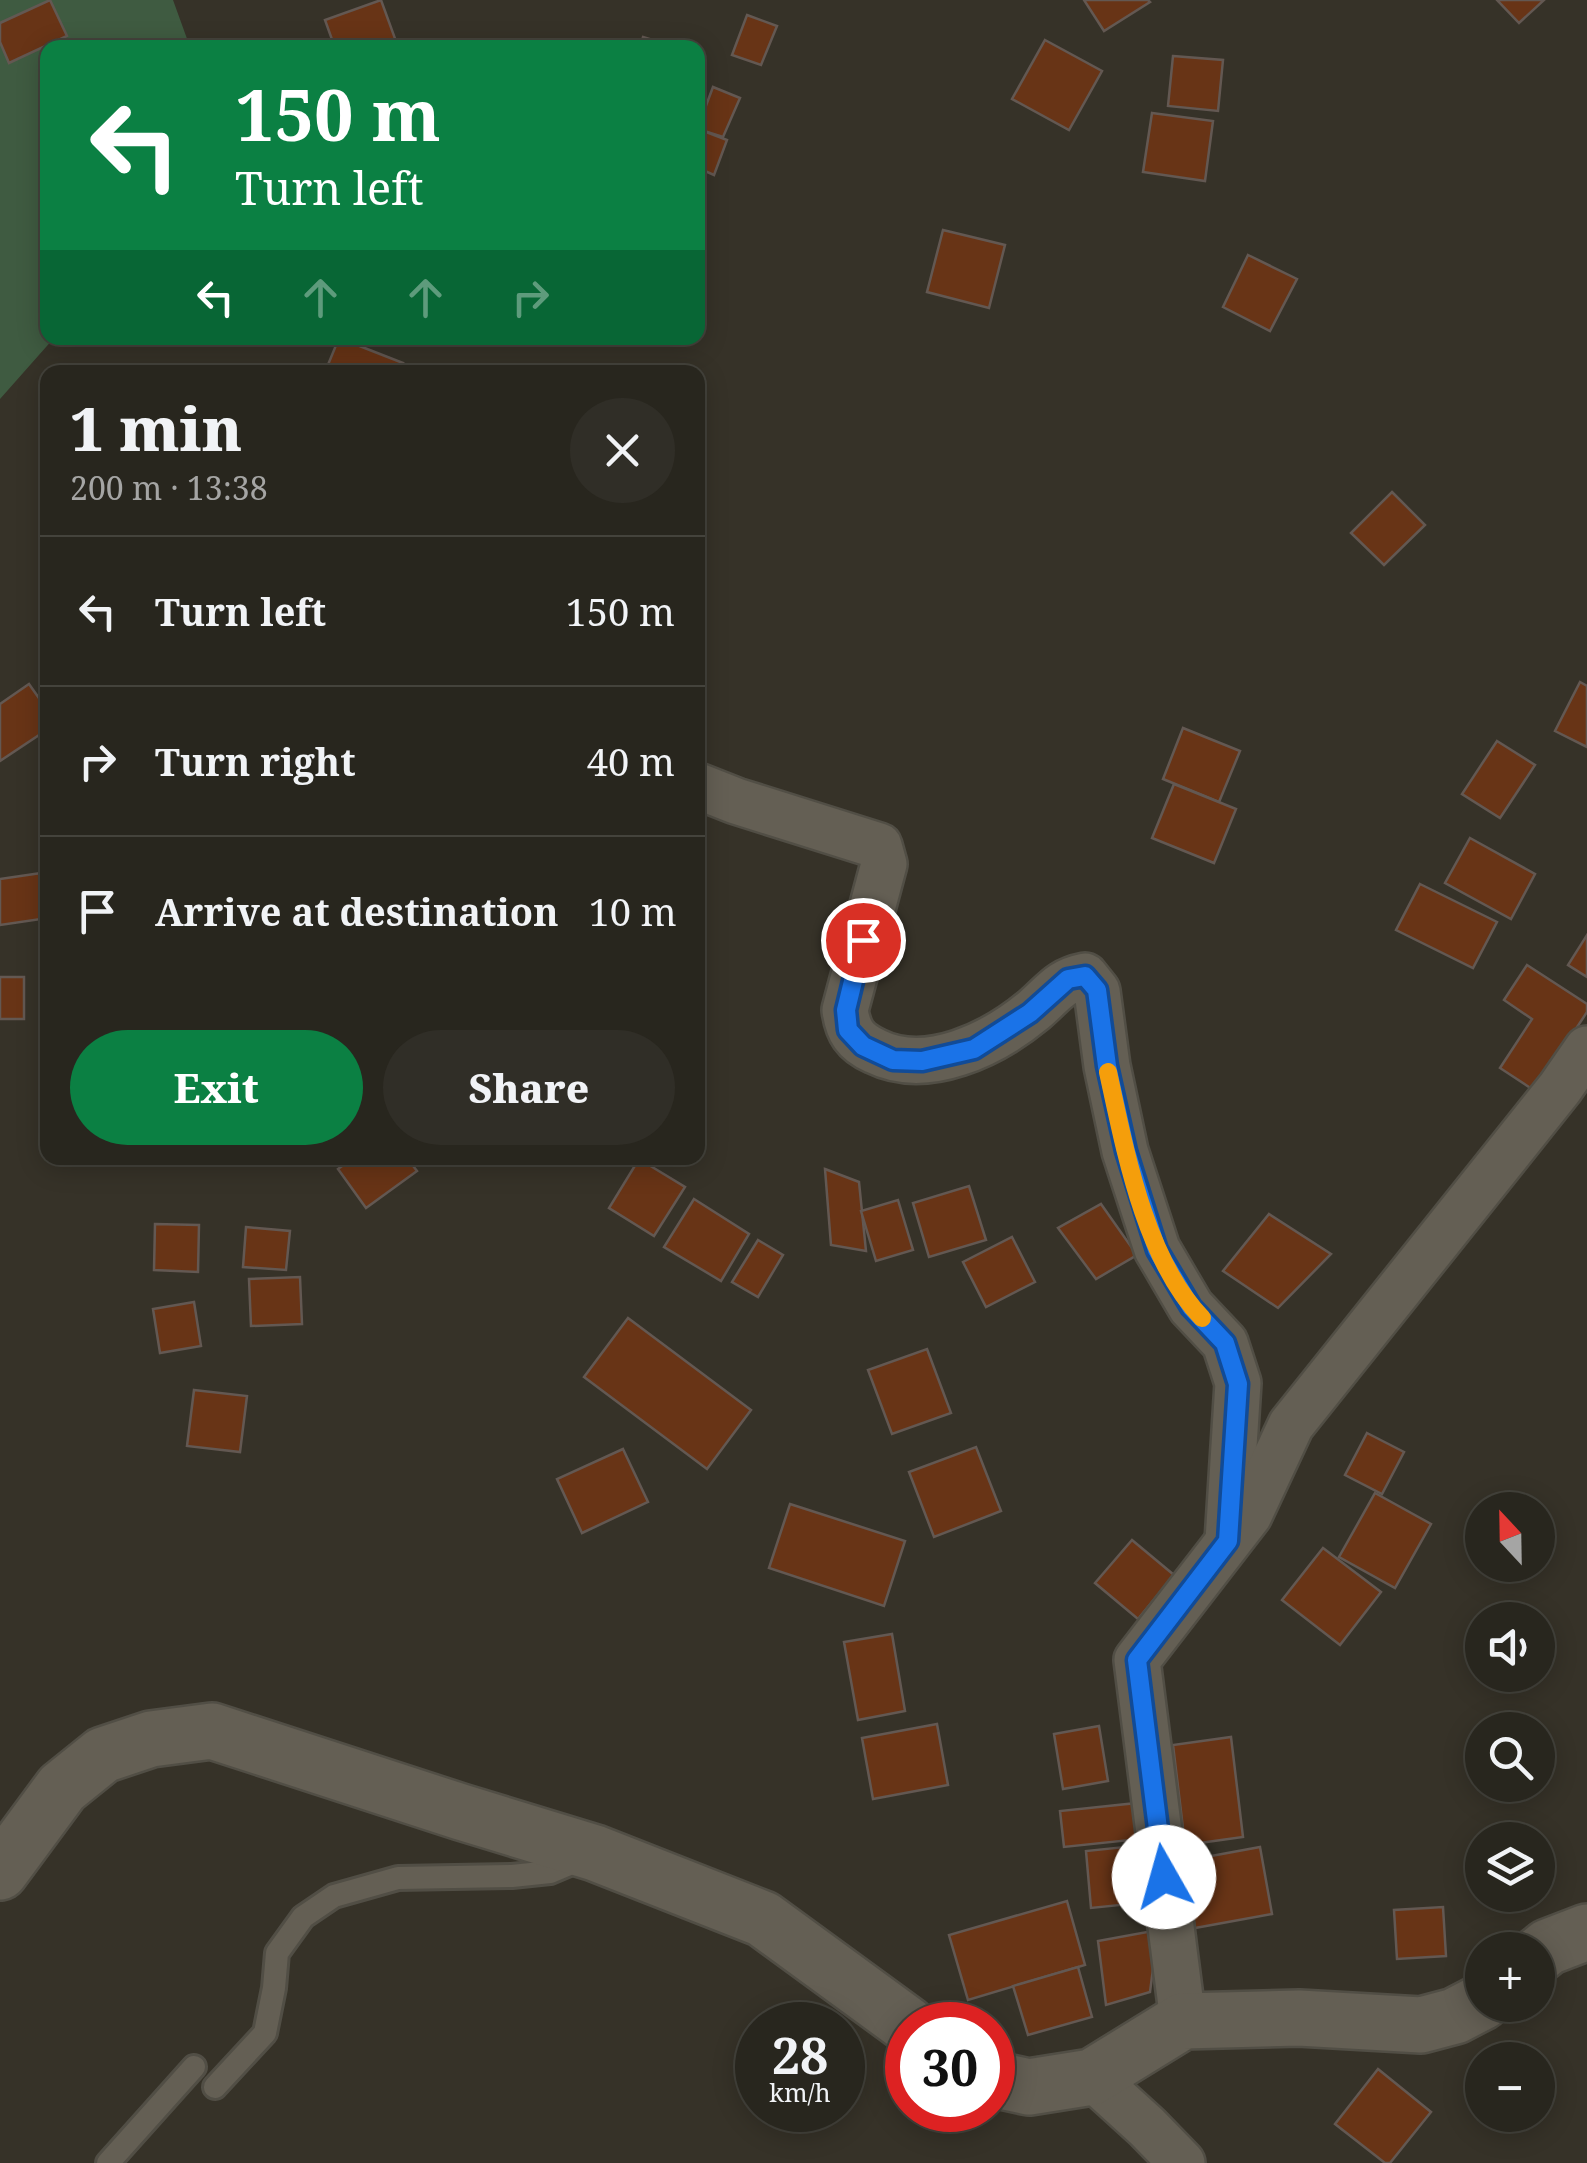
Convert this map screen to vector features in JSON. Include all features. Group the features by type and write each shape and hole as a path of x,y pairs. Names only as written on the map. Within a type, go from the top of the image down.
{"street":[{"path":"705,789 879,846 884,864 846,1010 848,1030 863,1046 893,1060 922,1061 974,1049 1030,1013 1068,979 1085,976 1097,990 1107,1066 1126,1151 1157,1250 1191,1307 1225,1343 1238,1384 1228,1541"},
{"path":"1183,2021 1137,1660 1248,1515 1291,1425 1587,1049"},
{"path":"0,1872 62,1788 103,1754 151,1739 212,1731 595,1853 763,1920 885,2008"},
{"path":"1555,1943 1587,1932"},
{"path":"1015,2084 1028,2087 1092,2077 1183,2021 1300,2018 1421,2025 1465,2010"},
{"path":"1092,2077 1148,2126 1182,2163"}],"lane":[{"path":"215,2087 264,2032 277,1953 303,1918 334,1896 398,1878 550,1872 595,1853"},
{"path":"108,2163 194,2066"}],"green space":[{"path":"0,0 173,0 187,40 40,40 40,345 48,345 0,399"}],"building":[{"path":"50,0 67,36 40,40 40,49 9,63 0,42 0,23"},
{"path":"381,0 396,40 332,40 325,20"},
{"path":"1084,0 1148,0 1150,2 1104,31"},
{"path":"1497,0 1544,0 1519,23"},
{"path":"747,15 777,26 761,65 732,55"},
{"path":"1045,40 1102,71 1069,130 1012,99"},
{"path":"1173,56 1223,60 1218,111 1168,106"},
{"path":"713,87 740,98 723,137 705,131 705,108"},
{"path":"1152,113 1213,121 1205,181 1143,172"},
{"path":"705,132 727,140 714,175 705,171"},
{"path":"943,230 1005,245 989,308 927,292"},
{"path":"1248,255 1297,279 1270,331 1223,307"},
{"path":"336,345 357,345 403,363 402,365 328,365"},
{"path":"1392,492 1425,525 1384,565 1351,533"},
{"path":"1580,682 1587,686 1587,747 1555,731"},
{"path":"29,684 40,700 40,734 0,761 0,704"},
{"path":"1183,728 1240,751 1219,802 1163,779"},
{"path":"1497,741 1535,765 1500,818 1462,794"},
{"path":"1174,784 1236,809 1214,863 1152,838"},
{"path":"1470,838 1535,874 1511,919 1445,883"},
{"path":"40,873 40,919 0,925 0,879"},
{"path":"1420,884 1497,922 1473,968 1396,930"},
{"path":"1587,935 1587,977 1568,965"},
{"path":"1527,965 1587,1004 1587,1012 1535,1091 1500,1068 1532,1019 1504,1000"},
{"path":"0,977 24,977 24,1019 0,1019"},
{"path":"343,1165 412,1165 417,1171 366,1208 338,1169"},
{"path":"635,1165 649,1165 685,1187 654,1236 609,1208"},
{"path":"825,1169 859,1182 866,1251 831,1245"},
{"path":"969,1186 986,1240 929,1257 913,1203"},
{"path":"694,1199 749,1234 721,1281 664,1247"},
{"path":"898,1200 913,1250 876,1261 861,1211"},
{"path":"1101,1204 1137,1255 1096,1279 1058,1228"},
{"path":"1269,1214 1331,1254 1278,1308 1223,1271"},
{"path":"155,1224 199,1225 198,1272 154,1270"},
{"path":"246,1227 290,1231 286,1270 243,1267"},
{"path":"1012,1237 1035,1282 986,1307 963,1262"},
{"path":"758,1240 783,1255 758,1297 732,1282"},
{"path":"300,1277 302,1324 251,1326 249,1279"},
{"path":"194,1302 201,1346 160,1353 153,1309"},
{"path":"628,1318 751,1410 707,1469 584,1377"},
{"path":"927,1349 951,1413 892,1434 868,1370"},
{"path":"194,1390 247,1396 240,1452 187,1446"},
{"path":"1367,1433 1404,1452 1382,1494 1345,1475"},
{"path":"976,1447 1001,1511 934,1537 909,1472"},
{"path":"623,1449 648,1502 582,1533 557,1479"},
{"path":"1375,1493 1431,1524 1395,1588 1339,1557"},
{"path":"790,1504 905,1541 884,1606 769,1568"},
{"path":"1132,1540 1174,1575 1138,1619 1095,1583"},
{"path":"1323,1548 1381,1592 1340,1645 1282,1600"},
{"path":"892,1634 905,1711 858,1720 844,1642"},
{"path":"937,1724 948,1785 873,1799 862,1738"},
{"path":"1099,1726 1108,1781 1063,1789 1054,1734"},
{"path":"1231,1737 1243,1837 1185,1845 1173,1745"},
{"path":"1137,1803 1140,1839 1064,1847 1060,1811"},
{"path":"1134,1846 1140,1903 1091,1908 1086,1851"},
{"path":"1260,1847 1272,1914 1195,1928 1184,1861"},
{"path":"1067,1901 1085,1965 968,2000 949,1935"},
{"path":"1443,1907 1446,1956 1397,1959 1394,1910"},
{"path":"1158,1930 1150,1992 1106,2005 1098,1941"},
{"path":"1078,1967 1092,2017 1028,2035 1013,1986"},
{"path":"1378,2069 1431,2112 1390,2163 1335,2124"}],"slow traffic":[{"path":"1108,1072 1126,1151 1157,1250 1191,1307 1202,1318"}],"route":[{"path":"863,940 846,1010 848,1030 863,1046 893,1060 922,1061 974,1049 1030,1013 1068,979 1085,976 1097,990 1107,1066 1126,1151 1157,1250 1191,1307 1225,1343 1238,1384 1228,1541 1137,1660 1164,1877"}]}
